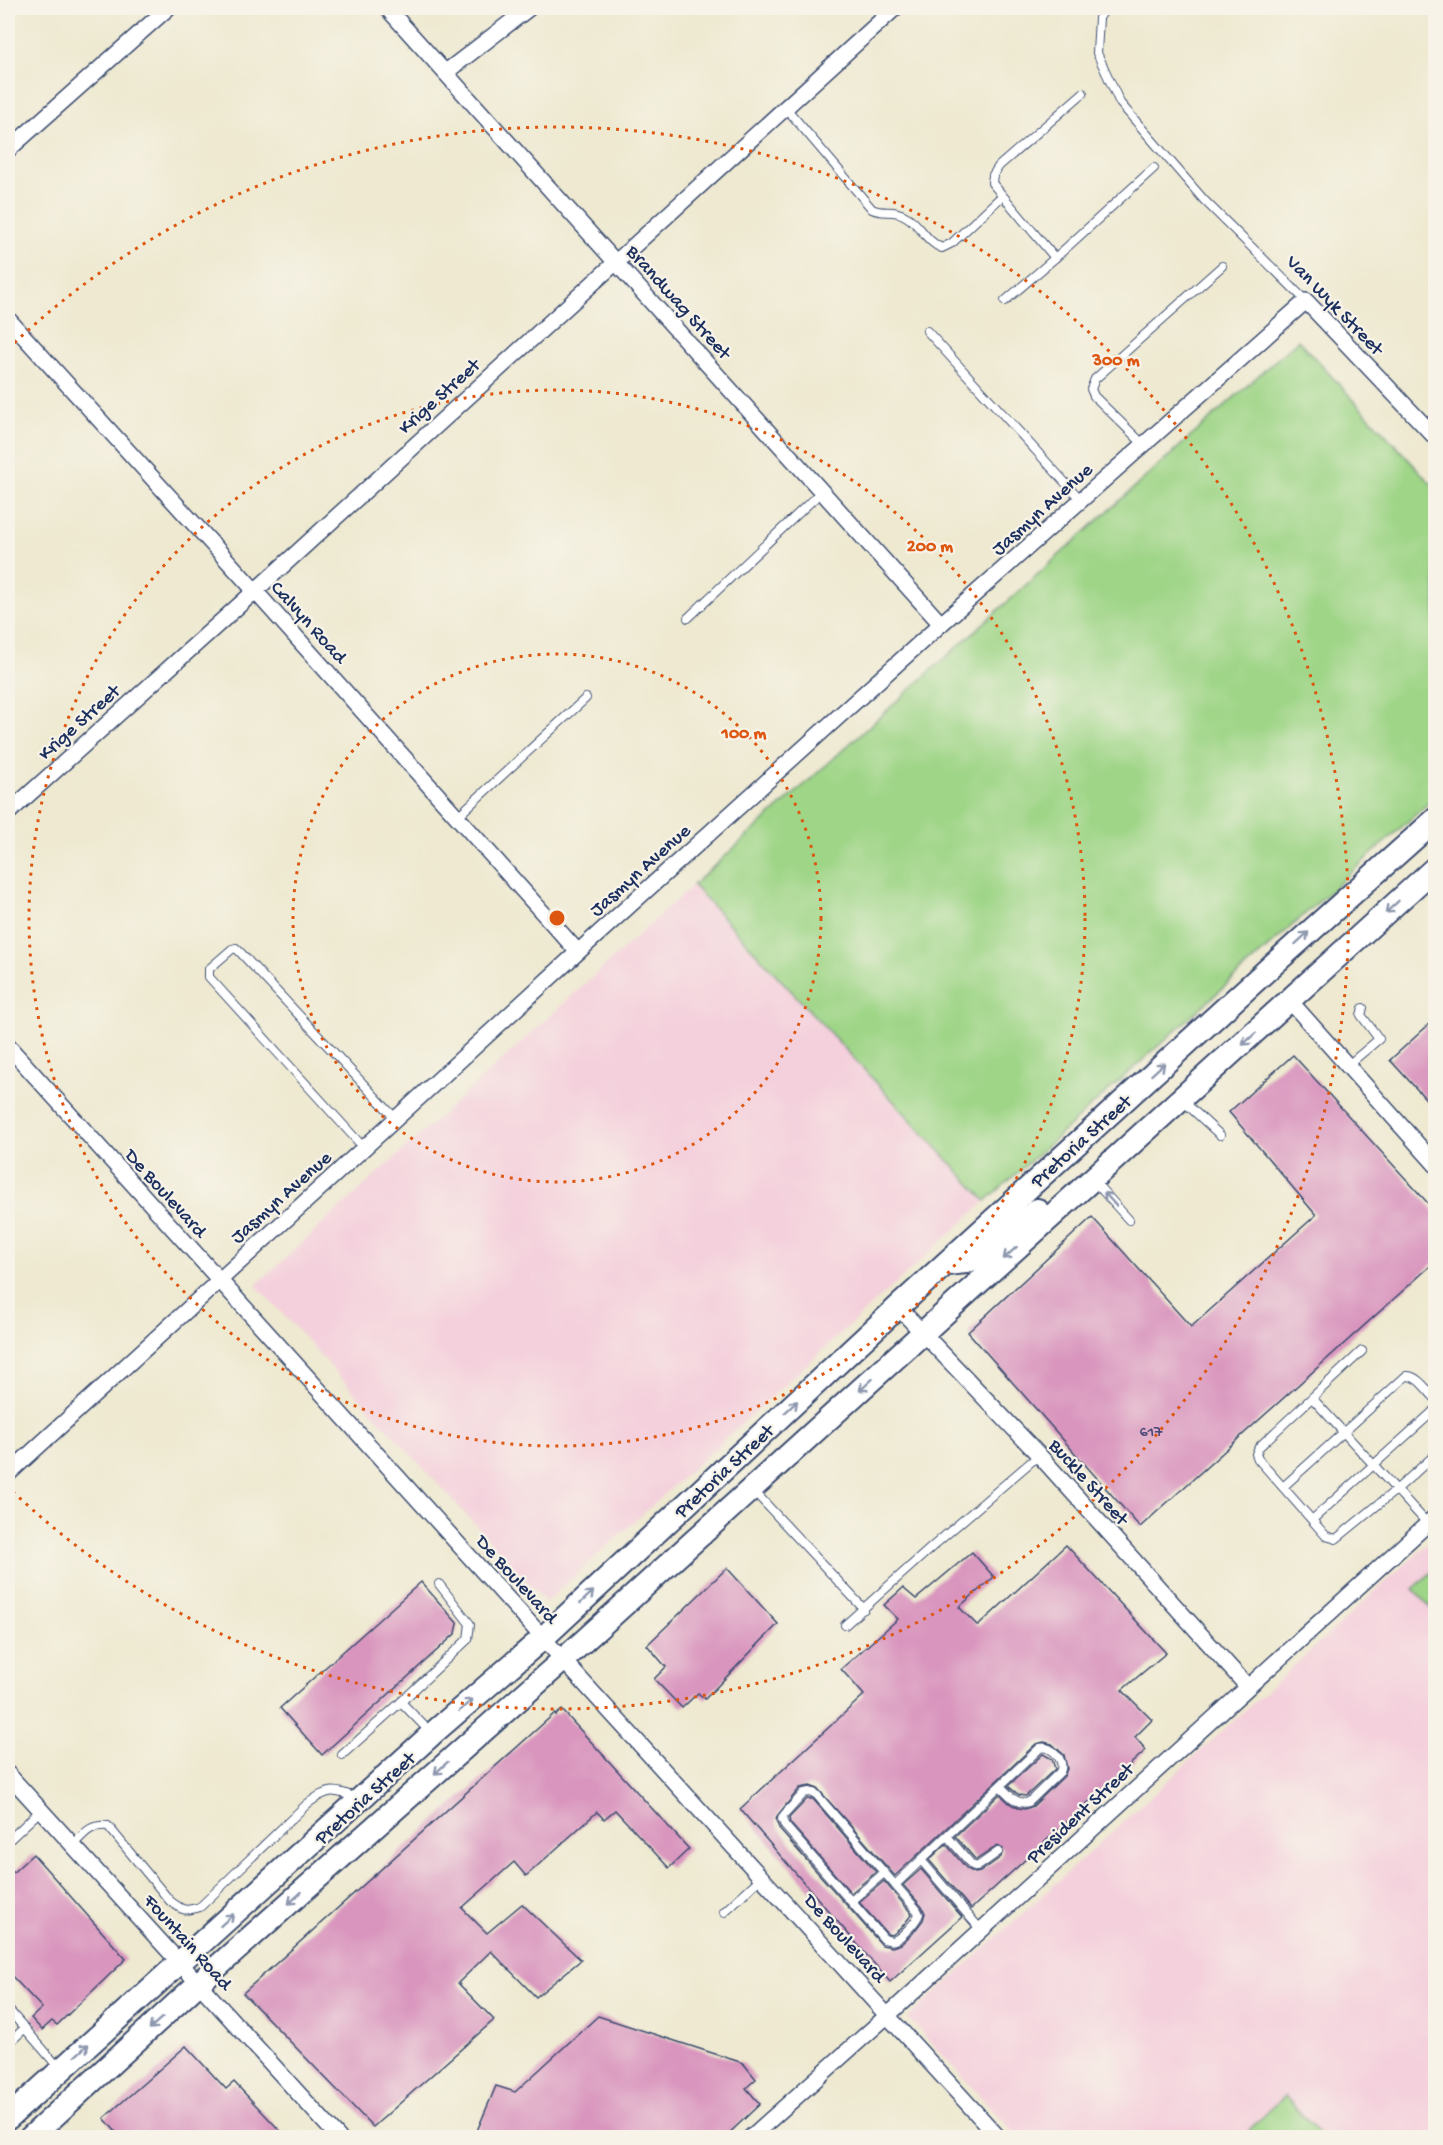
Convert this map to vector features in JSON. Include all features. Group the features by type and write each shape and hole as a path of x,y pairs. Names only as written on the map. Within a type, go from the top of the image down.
{"main road":[{"name":"Pretoria Street","path":"8,2118 432,1734 544,1637 898,1307 1436,819"},
{"name":"Pretoria Street","path":"30,2138 199,1983 563,1660 1436,867"},
{"path":"945,1264 966,1262 981,1256 1154,1105 1171,1097 1180,1100"}],"street":[{"path":"8,150 168,8"},
{"name":"Brandwag Street","path":"387,8 941,624"},
{"path":"446,72 529,8"},
{"name":"Krige Street","path":"8,813 895,8"},
{"name":"Van Wyk Street","path":"1306,302 1436,438"},
{"name":"Jasmyn Avenue","path":"8,1474 578,952 941,624 1306,302"},
{"name":"Calvyn Road","path":"8,319 578,952"},
{"path":"1290,1001 1436,1165"},
{"name":"De Boulevard","path":"8,1046 999,2138"},
{"name":"Buckle Street","path":"898,1307 1039,1455 1247,1686"},
{"name":"President Street","path":"750,2138 888,2015 1431,1519"},
{"name":"Fountain Road","path":"8,1774 339,2138"}],"lane":[{"name":"Van Wyk Street","path":"1106,8 1099,18 1097,53 1120,103 1204,200 1306,302"},
{"path":"1055,258 992,183 993,175 999,166 1083,93"},
{"path":"786,108 872,209 880,213 890,210 909,218 933,244 942,248 952,243 1002,196"},
{"path":"1005,301 1154,168"},
{"path":"1143,445 1094,396 1091,388 1095,379 1222,266"},
{"path":"927,331 1081,500"},
{"path":"688,618 822,491"},
{"path":"457,817 586,698"},
{"path":"364,1148 209,976 209,969 236,948 396,1119"},
{"path":"1347,1066 1379,1039 1361,1015 1362,1008"},
{"path":"1180,1100 1220,1135"},
{"path":"1092,1179 1129,1220"},
{"path":"1362,1351 1259,1447 1256,1454 1258,1459 1326,1536 1336,1539 1436,1454"},
{"path":"1283,1487 1406,1376 1411,1375 1416,1378 1436,1399"},
{"path":"1313,1399 1396,1490 1431,1519"},
{"path":"1312,1520 1436,1409"},
{"path":"845,1625 1039,1455"},
{"path":"751,1488 864,1609"},
{"path":"342,1755 468,1639 470,1624 439,1584"},
{"path":"402,1702 432,1734"},
{"path":"895,1886 921,1860 1040,1748 1050,1749 1062,1762 1063,1767 1060,1772 1029,1802 1023,1804 1017,1802 1000,1786"},
{"path":"73,1845 87,1830 97,1825 108,1826 170,1901 182,1910 191,1910 200,1907 307,1804 326,1791 341,1792 362,1799"},
{"path":"810,1791 816,1794 884,1873 919,1914 918,1920 896,1940 884,1939 785,1826 782,1819 784,1815 804,1793 810,1791"},
{"path":"8,1841 41,1810"},
{"path":"947,1836 972,1865 977,1867 998,1852"},
{"path":"921,1860 981,1930"},
{"path":"851,1901 884,1873"},
{"path":"724,1912 762,1876"},
{"path":"8,2009 60,2070"},
{"path":"8,2044 25,2028"}],"shaded area":[{"path":"693,885 986,1201 546,1602 256,1285"},
{"path":"1435,1537 1435,2137 1018,2137 908,2018"}],"green space":[{"path":"1298,340 1435,488 1435,797 986,1201 693,885"},
{"path":"1435,1569 1435,1613 1413,1589"},
{"path":"1285,2096 1322,2137 1241,2137"}],"building":[{"path":"1436,1018 1436,1110 1390,1060"},
{"path":"1293,1055 1436,1212 1436,1261 1140,1527 968,1332 1092,1217 1191,1327 1316,1215 1229,1112"},
{"path":"1066,1545 1166,1653 1122,1690 1152,1720 1135,1737 1146,1750 971,1909 929,1860 946,1844 967,1869 975,1873 1001,1857 1003,1849 997,1846 976,1860 955,1836 1000,1794 1018,1808 1025,1809 1033,1806 1064,1776 1067,1769 1064,1755 1052,1744 1044,1742 1036,1744 895,1876 818,1789 810,1786 800,1788 777,1816 776,1821 780,1830 882,1945 892,1947 901,1944 923,1920 925,1913 922,1907 903,1885 921,1869 962,1917 890,1982 740,1809 864,1695 841,1669 898,1619 884,1605 903,1588 916,1599 972,1552 994,1577 959,1607 978,1626"},
{"path":"727,1568 778,1624 705,1699 698,1693 682,1708 654,1679 666,1667 647,1645"},
{"path":"421,1582 458,1624 456,1633 322,1755 280,1708"},
{"path":"562,1710 689,1849 669,1868 615,1810 604,1819 597,1812 526,1876 514,1862 462,1908 487,1933 522,1904 581,1960 536,1997 491,1951 458,1983 494,2020 373,2127 243,1993 555,1713 556,1715"},
{"path":"1043,1754 1052,1759 1055,1769 1026,1796 1019,1795 1008,1786"},
{"path":"807,1799 813,1799 876,1872 851,1893 790,1823 789,1818"},
{"path":"33,1854 126,1959 57,2025 52,2021 42,2030 31,2018 42,2008 8,1972 8,1877"},
{"path":"884,1881 912,1914 892,1935 887,1934 859,1902"},
{"path":"598,2016 743,2063 756,2079 746,2088 760,2104 724,2138 474,2138 496,2086 515,2092"},
{"path":"186,2046 226,2089 234,2082 287,2138 121,2138 104,2118"}]}
